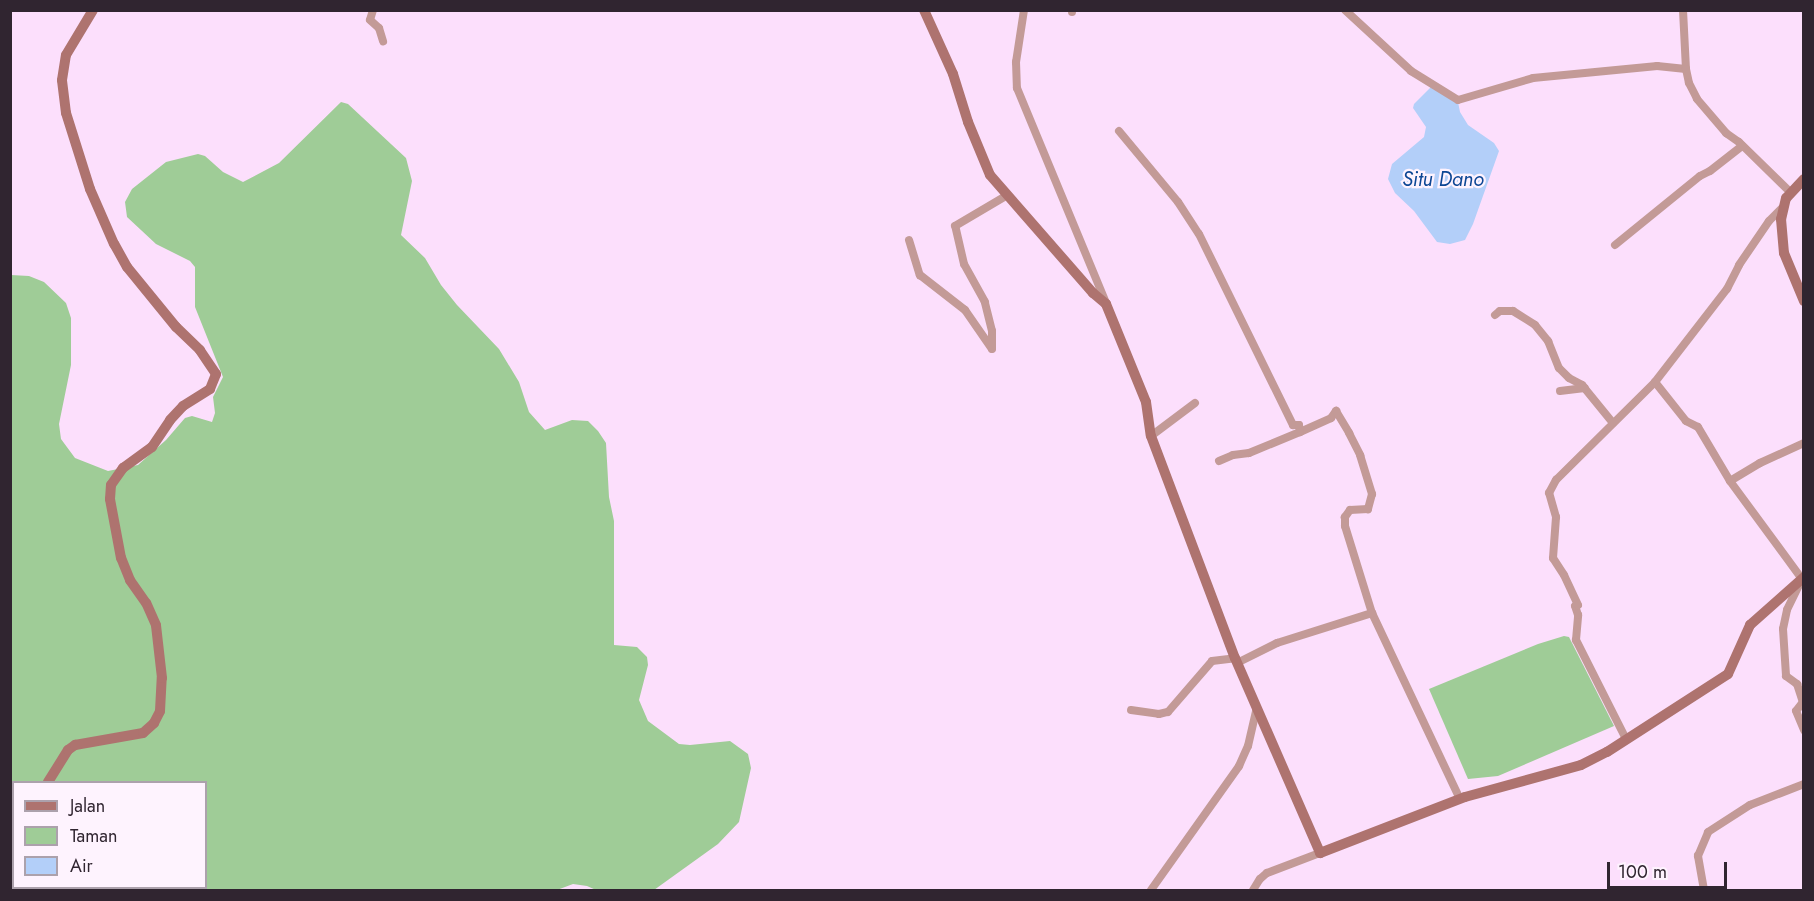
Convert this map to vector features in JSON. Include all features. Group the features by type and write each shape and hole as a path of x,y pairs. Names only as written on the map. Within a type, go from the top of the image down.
{"street":[{"path":"49,781 68,750 75,745 143,733 160,711 162,678 156,625 146,603 130,580 121,558 113,525 111,485 123,468 152,447 170,420 183,406 210,388 216,374 200,350 176,327 127,267 114,244 90,189 66,112 62,80 66,55 93,10"},
{"path":"373,10 370,20 379,28 383,41"},
{"path":"924,10 953,74 984,164 1006,196 1039,229 1093,293 1106,304"},
{"path":"1024,10 1016,62 1017,88 1146,402 1151,436 1236,660 1320,853"},
{"path":"1345,10 1411,71 1458,100 1533,78 1657,66 1686,69"},
{"path":"1683,10 1686,69 1689,83 1697,99 1726,133 1790,192"},
{"path":"1119,131 1178,202 1198,234 1293,425 1299,424 1300,432"},
{"path":"1615,245 1687,186 1742,146"},
{"path":"1626,739 1576,640 1578,615 1575,606 1578,604 1564,575 1552,558 1556,517 1549,493 1556,480 1655,382 1726,289 1739,265 1769,221 1782,208 1790,192 1803,179"},
{"path":"909,240 920,275 965,310 992,349 992,331 985,302 965,267 955,226 957,222 1006,196"},
{"path":"1782,208 1782,243 1803,301"},
{"path":"1495,315 1500,311 1513,311 1535,325 1548,341 1559,368 1569,378 1585,388 1613,423"},
{"path":"1655,382 1682,416 1698,427 1730,481 1803,578"},
{"path":"1560,391 1585,388"},
{"path":"1151,436 1195,403"},
{"path":"1219,461 1233,455 1249,453 1300,432 1331,418 1336,411 1360,455 1372,494 1368,509 1350,510 1344,524 1372,613 1460,799"},
{"path":"1730,481 1760,463 1803,443"},
{"path":"1253,891 1265,874 1460,799 1581,765 1728,674 1750,625 1803,578"},
{"path":"1803,578 1787,610 1784,629 1786,676 1797,684 1803,702 1796,711 1803,730"},
{"path":"1131,711 1159,714 1168,712 1212,661 1236,660 1277,643 1372,613"},
{"path":"1151,891 1239,766 1248,746 1257,707"},
{"path":"1704,891 1698,856 1708,832 1750,806 1803,784"}],"green space":[{"path":"341,102 348,104 406,158 412,181 401,235 425,258 441,285 457,305 499,349 519,382 529,412 545,430 572,420 588,421 606,443 609,497 614,521 614,645 637,647 647,657 648,665 639,700 648,721 679,744 730,741 748,754 751,768 739,822 718,844 654,890 596,890 573,884 557,890 11,890 11,275 29,276 44,282 66,303 71,318 71,365 59,424 61,439 75,458 108,471 138,465 166,440 185,418 192,416 212,422 215,413 213,397 223,377 195,307 195,267 190,261 156,244 127,217 125,202 132,189 166,162 198,154 205,156 223,172 243,182 279,163"},
{"path":"1564,636 1569,637 1614,726 1498,776 1468,779 1429,689 1538,644"}],"water":[{"name":"Situ Dano","path":"1431,87 1458,102 1460,112 1468,125 1494,143 1499,151 1465,240 1450,244 1437,242 1414,211 1395,193 1388,179 1392,164 1424,137 1426,127 1413,108 1414,104"}]}
